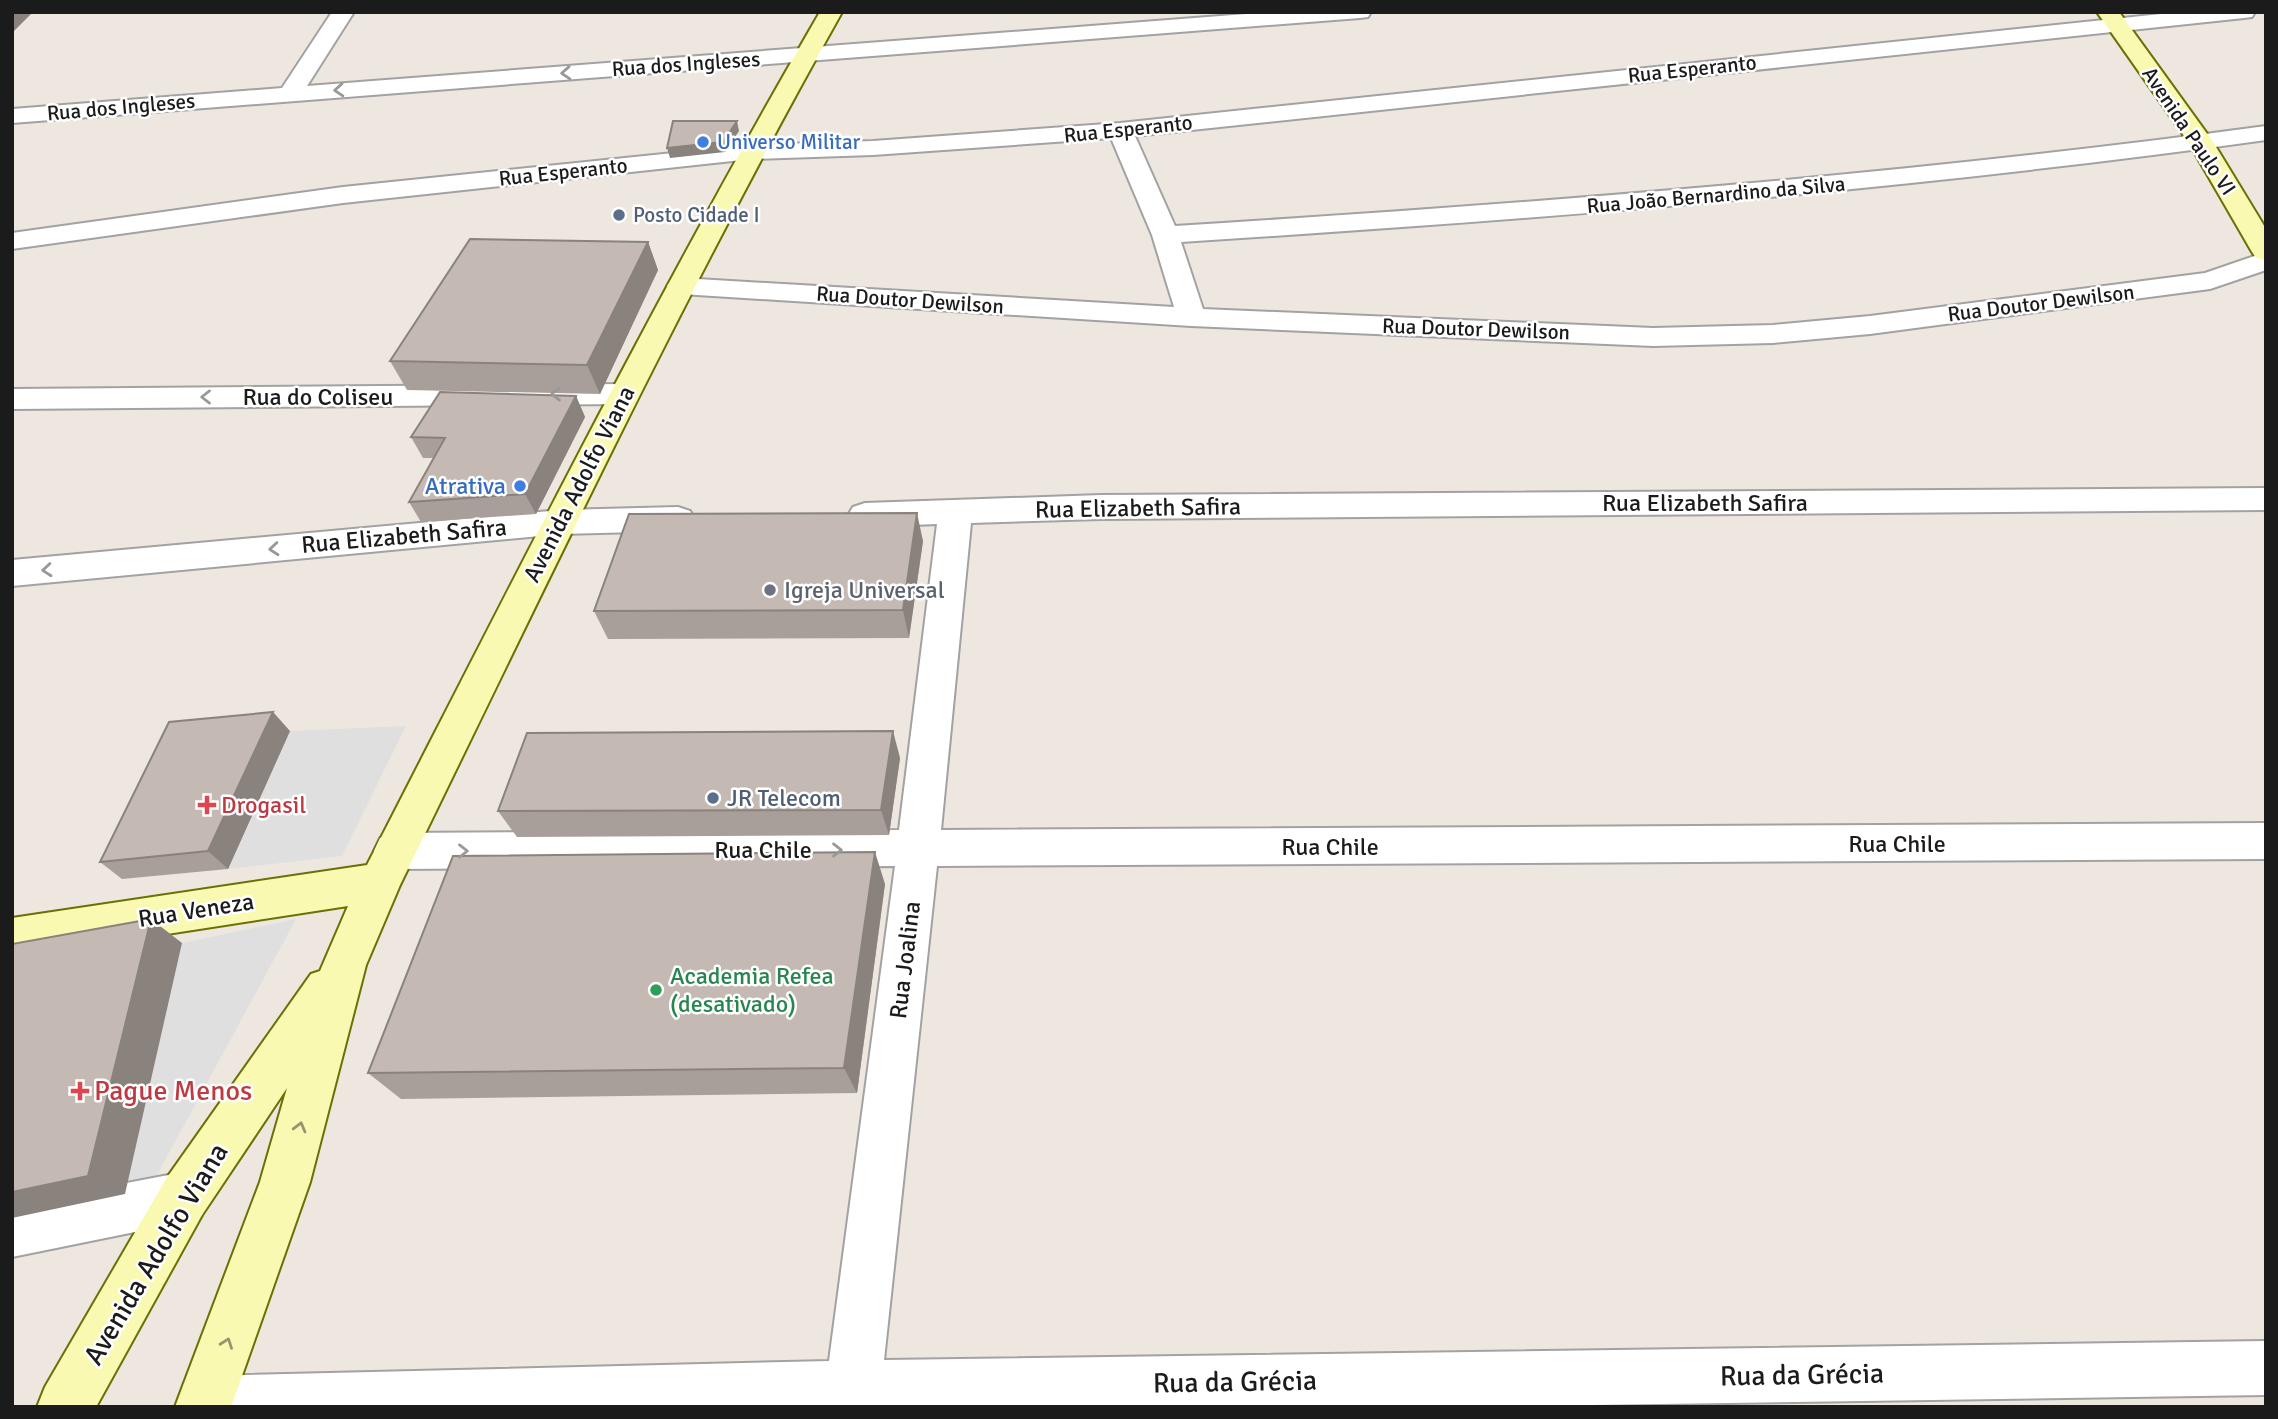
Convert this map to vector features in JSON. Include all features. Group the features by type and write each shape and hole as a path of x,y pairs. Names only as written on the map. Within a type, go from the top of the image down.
{"main road":[{"name":"Avenida Adolfo Viana","path":"204,1405 285,1182 344,965 387,867 624,394 751,152 831,12"},
{"name":"Avenida Paulo VI","path":"2112,18 2201,142 2266,252"},
{"name":"Rua Veneza","path":"12,938 387,867"},
{"name":"Avenida Adolfo Viana","path":"65,1407 184,1197 344,965"}],"street":[{"path":"291,93 344,12"},
{"name":"Rua dos Ingleses","path":"12,116 1360,12"},
{"name":"Rua Esperanto","path":"12,241 344,195 751,152 873,148 1120,130 2112,18 2244,12"},
{"path":"1120,130 1165,235 1191,317"},
{"name":"Rua João Bernardino da Silva","path":"1165,235 1532,212 1735,194 2266,133"},
{"name":"Rua Doutor Dewilson","path":"681,286 1191,317 1653,337 1773,334 1870,325 2210,281 2266,260"},
{"path":"2210,281 2266,288"},
{"name":"Rua do Coliseu","path":"12,399 624,394"},
{"name":"Rua Elizabeth Safira","path":"833,516 1115,507 2266,499"},
{"name":"Rua Joalina","path":"853,1397 955,513"},
{"name":"Rua Elizabeth Safira","path":"12,573 561,522 710,519"},
{"name":"Rua Chile","path":"387,867 918,849 2266,841"},
{"path":"12,1231 184,1197"},
{"name":"Rua da Grécia","path":"204,1405 853,1397 2266,1368"}],"shaded area":[{"path":"406,726 342,856 228,869 290,731"},
{"path":"296,919 151,1186 125,1194 182,943"}],"building":[{"path":"673,121 737,121 723,142 667,148"},
{"path":"470,239 648,242 587,365 390,361"},
{"path":"440,392 576,396 525,494 409,502 445,438 411,437"},
{"name":"Igreja Universal","path":"917,513 903,610 594,611 629,514"},
{"name":"Drogasil","path":"273,712 208,851 100,862 169,722"},
{"name":"JR Telecom","path":"893,731 881,810 498,811 527,733"},
{"name":"Academia Refea (desativado)","path":"875,852 844,1068 368,1073 453,856"},
{"name":"Pague Menos","path":"151,919 88,1176 12,1192 12,944"}],"place":[{"name":"Universo Militar","path":"703,142"},
{"name":"Posto Cidade I","path":"619,215"},
{"name":"Atrativa","path":"520,486"},
{"name":"Igreja Universal","path":"770,590"},
{"name":"JR Telecom","path":"713,798"},
{"name":"Drogasil","path":"207,805"},
{"name":"Academia Refea (desativado)","path":"656,990"},
{"name":"Pague Menos","path":"80,1091"}]}
